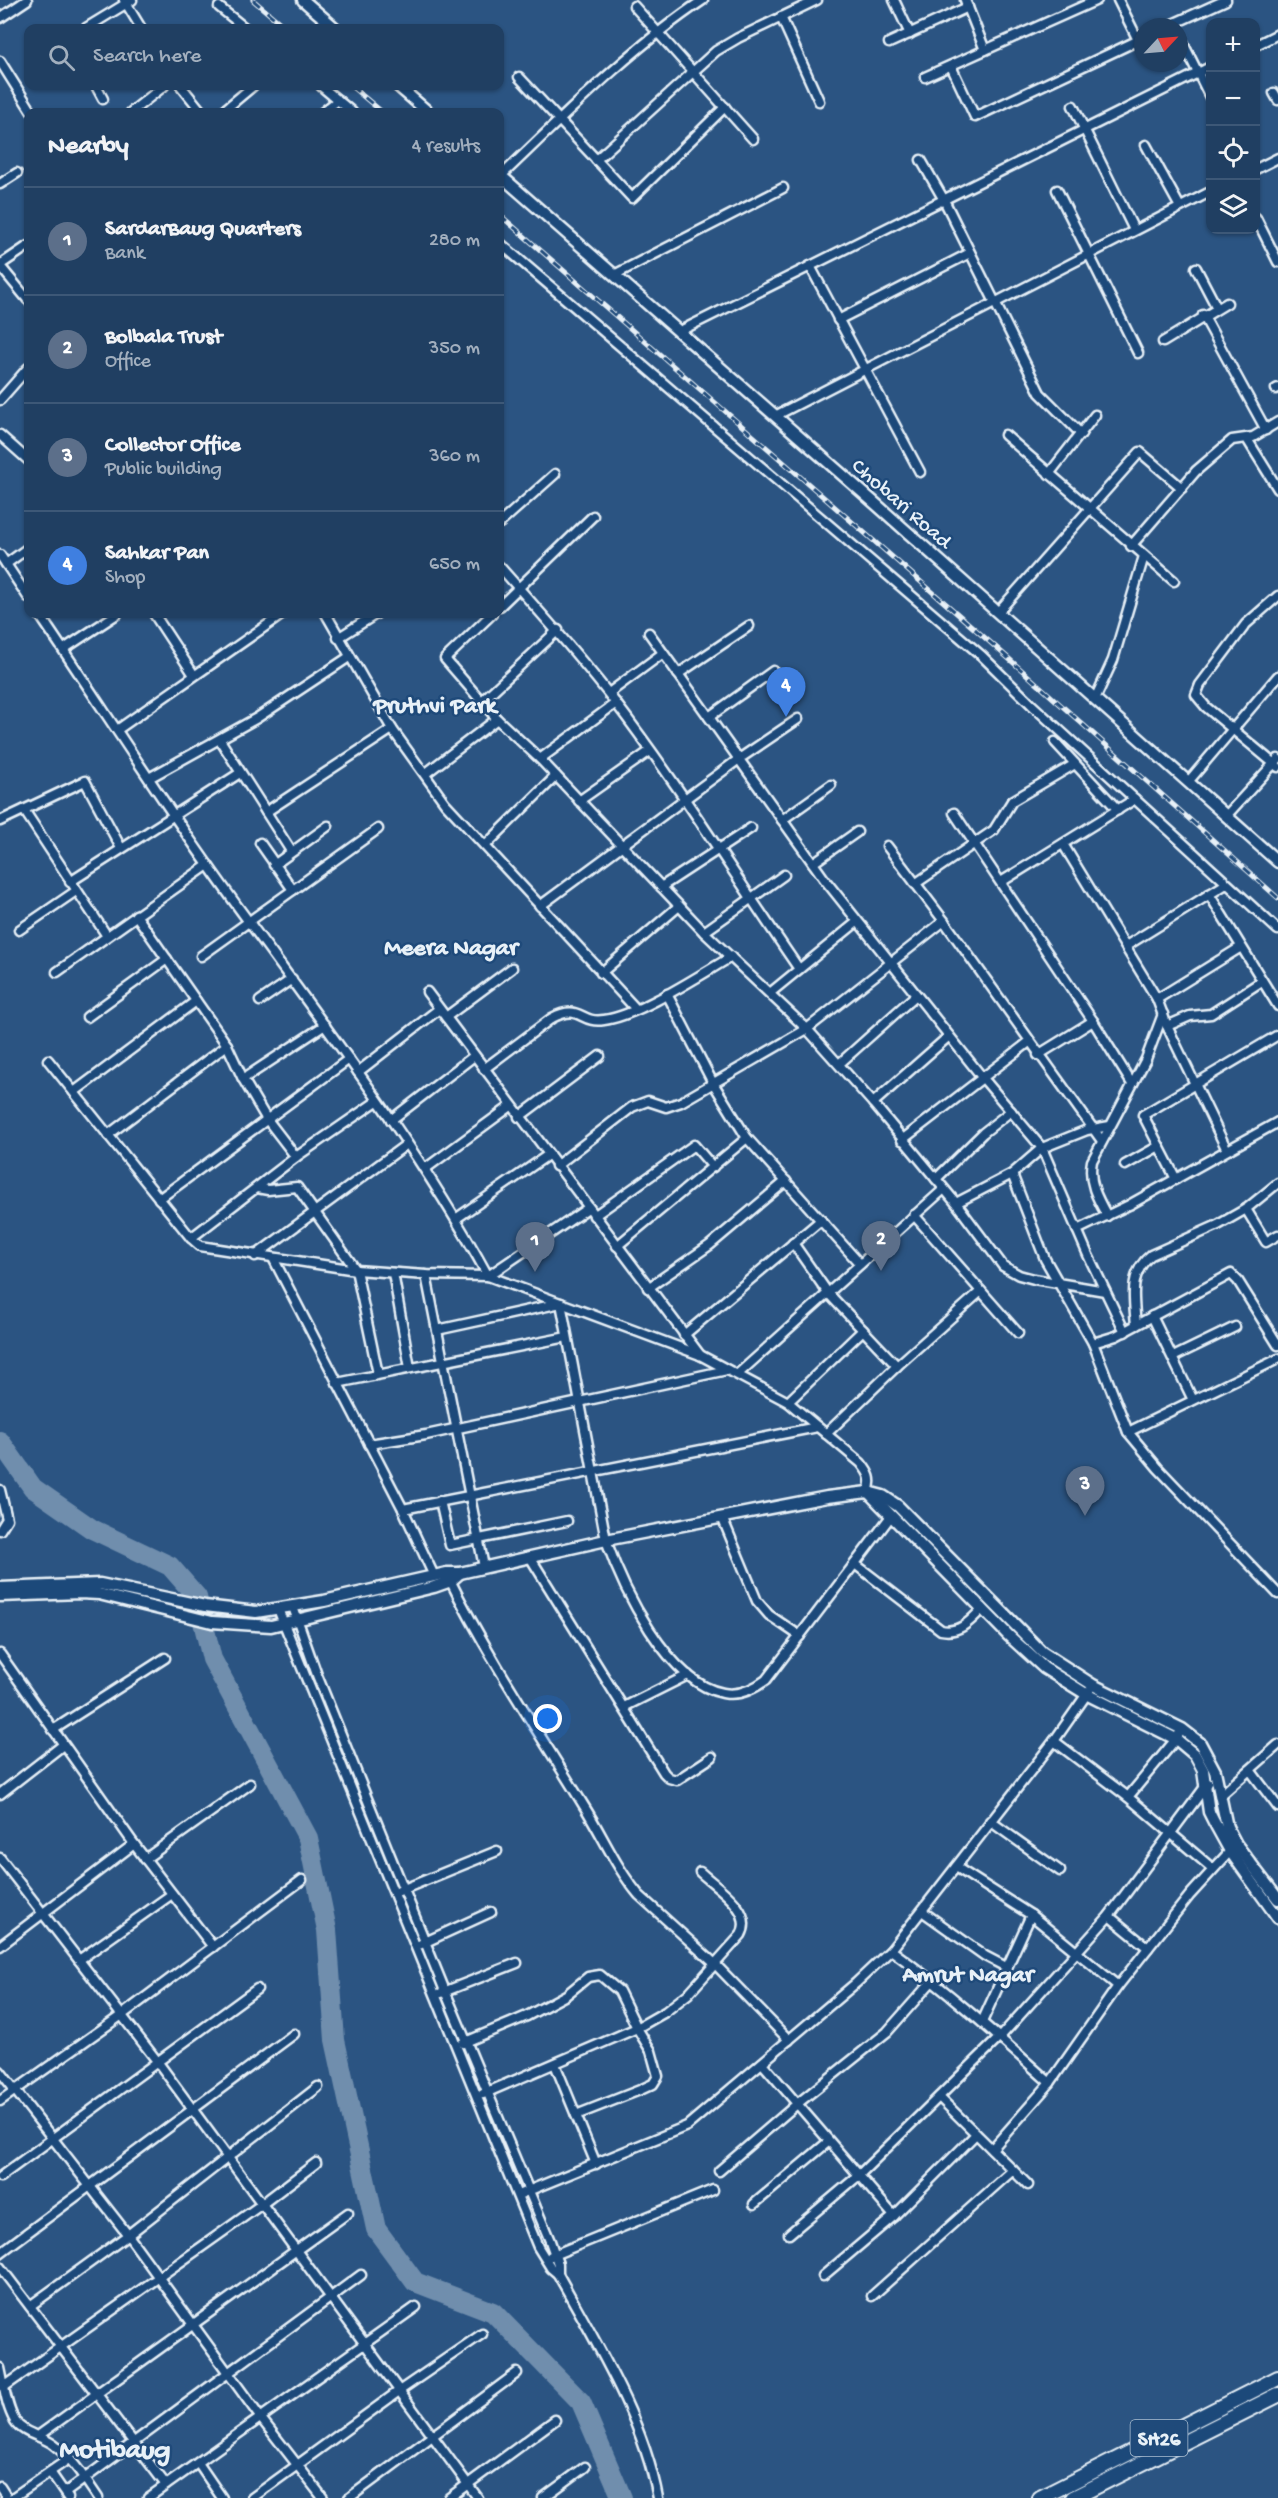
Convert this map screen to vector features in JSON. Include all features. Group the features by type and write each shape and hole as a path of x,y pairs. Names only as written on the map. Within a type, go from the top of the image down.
{"main road":[{"name":"SH26","path":"1040,2498 1278,2378"},
{"name":"SH26","path":"1073,2498 1278,2395"}],"street":[{"path":"0,18 27,0"},
{"path":"303,0 330,24"},
{"path":"504,172 658,33 703,0"},
{"path":"596,160 716,51 817,0"},
{"path":"894,0 910,34"},
{"path":"925,77 1097,0"},
{"path":"1118,0 1134,28"},
{"path":"1188,18 1226,0"},
{"path":"92,24 128,1 139,24"},
{"path":"889,43 966,3 985,50"},
{"path":"634,6 753,139"},
{"path":"219,7 237,24"},
{"path":"781,17 819,101"},
{"path":"1260,43 1278,34"},
{"path":"951,66 975,117 1134,42"},
{"path":"1188,52 1206,89"},
{"path":"0,61 29,108"},
{"path":"678,332 1206,69"},
{"path":"519,77 632,198 725,107"},
{"path":"98,90 104,99"},
{"path":"135,108 159,90"},
{"path":"184,90 199,108"},
{"path":"227,108 248,90"},
{"path":"326,90 347,108"},
{"path":"403,90 423,108"},
{"path":"327,108 338,100"},
{"path":"1073,106 1134,230"},
{"path":"1146,145 1180,207"},
{"path":"1260,167 1278,158"},
{"path":"921,160 944,200 1040,393 1080,434"},
{"path":"0,184 17,173"},
{"name":"Chobari Road","path":"504,179 998,612 1278,862"},
{"path":"614,275 783,188"},
{"path":"1057,190 1138,353"},
{"path":"775,416 1206,194"},
{"path":"1260,226 1278,262"},
{"path":"504,246 982,656 1032,705 1278,930"},
{"path":"24,249 0,266 24,295"},
{"path":"838,320 970,253"},
{"path":"810,266 920,472"},
{"path":"1196,268 1217,308"},
{"path":"1163,342 1203,315 1227,303"},
{"path":"1203,315 1266,430"},
{"path":"0,400 24,373"},
{"path":"1049,474 1095,415"},
{"path":"1131,546 1196,471 1232,440 1247,439 1278,422"},
{"path":"0,435 24,455"},
{"path":"1005,435 1089,510 1174,581"},
{"path":"1247,439 1278,489"},
{"path":"998,612 1140,452 1182,488"},
{"path":"504,519 555,474"},
{"path":"504,602 593,516"},
{"path":"6,564 24,551"},
{"path":"0,555 24,591"},
{"path":"1095,699 1113,660 1144,556"},
{"path":"504,572 558,630 609,693 686,801 799,969"},
{"path":"1227,816 1277,763 1198,700 1197,691 1246,624 1278,596"},
{"path":"42,618 173,815 325,1024 425,1169 457,1218 488,1276"},
{"path":"64,650 111,618"},
{"path":"157,618 194,675"},
{"path":"117,730 277,618"},
{"path":"328,618 392,729 446,803 636,1009"},
{"path":"339,638 370,618"},
{"path":"488,618 445,659 497,719 540,759 704,932 807,1029 873,1103 956,1203 1003,1266 1019,1275 1105,1291"},
{"path":"678,674 749,626"},
{"path":"482,701 558,630"},
{"path":"649,633 857,922 1042,1148 1077,1230 1125,1332"},
{"path":"609,693 663,653"},
{"path":"149,778 257,718 349,657"},
{"path":"709,717 773,671"},
{"path":"1188,782 1278,676"},
{"path":"540,759 616,703"},
{"path":"424,774 497,719"},
{"path":"540,906 686,801 739,759 798,719"},
{"path":"266,812 392,729"},
{"path":"220,740 291,851"},
{"path":"1055,742 1118,810"},
{"path":"579,801 650,751"},
{"path":"915,884 994,830 1012,801 1075,764"},
{"path":"70,882 240,773"},
{"path":"485,846 556,776"},
{"path":"0,821 85,781 121,848"},
{"path":"782,820 831,785"},
{"path":"1001,882 1135,799"},
{"path":"24,810 107,936"},
{"path":"954,813 1093,1021 1132,1084"},
{"path":"274,865 328,826"},
{"path":"661,887 751,828"},
{"path":"201,956 378,829"},
{"path":"813,863 857,832"},
{"path":"260,843 293,890"},
{"path":"1063,844 1157,999 1167,1026 1227,1150"},
{"path":"887,846 944,921 1038,1055 1102,1141"},
{"path":"57,972 208,865"},
{"path":"704,932 784,876"},
{"path":"1126,946 1226,884"},
{"path":"19,930 76,891"},
{"path":"1209,894 1278,1004"},
{"path":"601,973 679,906"},
{"path":"136,915 227,1045 243,1079 266,1118 296,1157"},
{"path":"556,1166 632,1107 648,1101 659,1106 672,1106 807,1029 944,921"},
{"path":"770,993 857,922"},
{"path":"1157,999 1241,947"},
{"path":"484,1069 564,1011 575,1011 594,1020 603,1021 667,994 731,957"},
{"path":"87,1017 167,959"},
{"path":"446,1017 512,968"},
{"path":"260,1001 292,979"},
{"path":"1167,1026 1190,1016 1211,1014 1262,981"},
{"path":"427,992 700,1355"},
{"path":"667,994 712,1083 747,1138 860,1264"},
{"path":"839,1064 916,995"},
{"path":"74,1092 196,1001"},
{"path":"358,1072 440,1008"},
{"path":"1107,1216 1092,1185 1090,1170 1102,1141 1146,1059 1163,1014"},
{"path":"1038,1055 1093,1021"},
{"path":"243,1079 325,1024"},
{"path":"1176,1179 1143,1115 1278,1035"},
{"path":"873,1103 949,1036"},
{"path":"902,1140 1029,1042"},
{"path":"108,1135 227,1045"},
{"path":"391,1120 474,1056"},
{"path":"519,1117 600,1056"},
{"path":"159,1199 349,1059"},
{"path":"48,1060 191,1238 208,1248 356,1270 426,1275 488,1276 700,1355 788,1402 861,1463 869,1473 872,1482 868,1492"},
{"path":"191,1238 296,1157 377,1101"},
{"path":"425,1169 511,1106"},
{"path":"936,1179 983,1133 1011,1111"},
{"path":"1077,1230 1176,1179 1278,1122"},
{"path":"956,1203 1012,1174 1042,1148 1093,1129 1110,1126"},
{"path":"617,1246 747,1138"},
{"path":"255,1256 407,1144"},
{"path":"488,1276 694,1145 713,1167"},
{"path":"1125,1165 1159,1146"},
{"path":"457,1218 548,1155"},
{"path":"1012,1174 1045,1259 1093,1343 1128,1432 1158,1468 1278,1594"},
{"path":"648,1288 710,1245 786,1181"},
{"path":"1136,1325 1133,1287 1136,1273 1143,1261 1150,1255 1218,1225 1246,1209 1278,1183"},
{"path":"257,1188 268,1190 297,1187 356,1270 378,1374"},
{"path":"738,1374 944,1189"},
{"path":"1246,1209 1266,1242 1278,1234"},
{"path":"914,1215 1018,1332"},
{"path":"684,1335 821,1220"},
{"path":"793,1244 828,1293 897,1366"},
{"path":"273,1258 404,1509 434,1576"},
{"path":"393,1273 410,1368"},
{"path":"1093,1343 1125,1332 1231,1274 1238,1281 1278,1345"},
{"path":"426,1275 484,1567"},
{"path":"826,1434 897,1366 981,1291"},
{"path":"437,1330 561,1303"},
{"path":"561,1303 606,1540 617,1573 673,1664 688,1675 723,1694 746,1691 766,1680 891,1516"},
{"path":"1152,1316 1193,1400"},
{"path":"1173,1358 1235,1327"},
{"path":"788,1402 863,1330"},
{"path":"337,1383 567,1337"},
{"path":"1128,1432 1278,1359"},
{"path":"369,1444 579,1403 727,1370"},
{"path":"404,1509 817,1427"},
{"path":"0,1490 7,1519 0,1530"},
{"path":"868,1492 1044,1668 1089,1690 1182,1729 1200,1743 1215,1771 1233,1848 1278,1899"},
{"path":"145,1599 212,1622 252,1626 283,1624 403,1595 452,1576 484,1567 606,1540 827,1497 868,1492 883,1496 898,1506 1042,1652 1089,1690 1176,1739 1196,1755 1203,1770 1209,1812 1278,1918"},
{"path":"440,1501 450,1545 567,1521"},
{"path":"722,1517 757,1601 769,1615 800,1636"},
{"path":"530,1557 664,1773 669,1778 677,1780 711,1757"},
{"path":"855,1564 941,1630 949,1632 957,1630 972,1620 982,1608"},
{"path":"0,1596 120,1594 256,1612 293,1607 434,1576 452,1576"},
{"path":"452,1576 501,1673 585,1807 628,1882 639,1895 715,1964 789,2040"},
{"path":"0,1588 100,1584 120,1594"},
{"path":"293,1607 465,2042 555,2255 558,2274"},
{"path":"278,1609 518,2196 545,2259 558,2274 624,2399 652,2464 658,2498"},
{"path":"0,1654 134,1844 213,1947"},
{"path":"53,1730 165,1658"},
{"path":"624,1707 688,1675"},
{"path":"518,2196 687,2126 891,1950 1054,1741 1089,1690"},
{"path":"1128,1797 1182,1729"},
{"path":"1054,1741 1128,1797 1213,1869"},
{"path":"0,1794 63,1745"},
{"path":"1220,1796 1278,1745"},
{"path":"1250,1770 1278,1807"},
{"path":"789,2234 858,2176 1000,2037 1109,1916 1215,1771"},
{"path":"146,1859 250,1784"},
{"path":"990,1821 1060,1871"},
{"path":"0,1946 134,1844"},
{"path":"992,2150 1050,2083 1148,1948 1233,1848"},
{"path":"393,1893 496,1851"},
{"path":"0,1858 157,2061 478,2498"},
{"path":"956,1867 1031,1915 1119,1986"},
{"path":"477,2096 636,2028 677,2004 741,1935 745,1924 744,1916 737,1907 700,1872"},
{"path":"0,2101 122,2015 302,1880"},
{"path":"79,1960 172,1894"},
{"path":"922,1911 985,1956 1006,1967"},
{"path":"415,1946 491,1912"},
{"path":"982,2022 1031,1915"},
{"path":"1109,1916 1148,1948"},
{"path":"891,1950 933,1980 1050,2083"},
{"path":"435,1995 517,1963"},
{"path":"456,2046 535,2012 566,1995 588,1977 600,1975 619,1992 636,2028 651,2050 657,2066 657,2076 653,2084 576,2115"},
{"path":"719,2171 796,2104 887,2032 933,1980"},
{"path":"0,2177 257,1989"},
{"path":"0,2253 294,2034"},
{"path":"762,2063 894,2216"},
{"path":"555,2064 596,2164"},
{"path":"0,2071 160,2277 260,2418 323,2498"},
{"path":"30,2306 128,2235 318,2087"},
{"path":"939,2097 1028,2185"},
{"path":"823,2276 894,2216 976,2134"},
{"path":"754,2204 828,2142"},
{"path":"4,2387 262,2204 316,2163"},
{"path":"872,2296 1013,2170"},
{"path":"545,2259 713,2190"},
{"path":"38,2436 97,2395 192,2323 348,2213"},
{"path":"0,2267 3,2278 30,2306 166,2485"},
{"path":"51,2472 66,2496 85,2478 360,2276"},
{"path":"148,2498 416,2307"},
{"path":"252,2498 482,2334"},
{"path":"0,2368 16,2422 22,2428 53,2444 70,2458 98,2498"},
{"path":"349,2498 517,2373"},
{"path":"449,2498 555,2420"},
{"path":"12,2498 70,2458"},
{"path":"198,2463 222,2498"},
{"path":"543,2498 585,2467"},
{"path":"0,2487 7,2498"}],"waterway":[{"path":"0,1441 33,1488 92,1529 170,1566 197,1597 212,1659 308,1838 327,1930 335,2040 376,2229 415,2282 493,2312 581,2402 622,2498"}],"railway":[{"path":"253,0 281,24"},
{"path":"356,90 377,108"},
{"path":"504,218 1007,657 1278,898"}],"place":[{"name":"Sahkar Pan","path":"786,717"},
{"name":"Bolbala Trust","path":"881,1271"},
{"name":"SardarBaug Quarters","path":"535,1272"},
{"name":"Collector Office","path":"1085,1516"}],"district":[{"name":"Pruthvi Park","path":"435,704"},
{"name":"Meera Nagar","path":"451,946"},
{"name":"Amrut Nagar","path":"968,1973"},
{"name":"Motibaug","path":"115,2447"}]}
